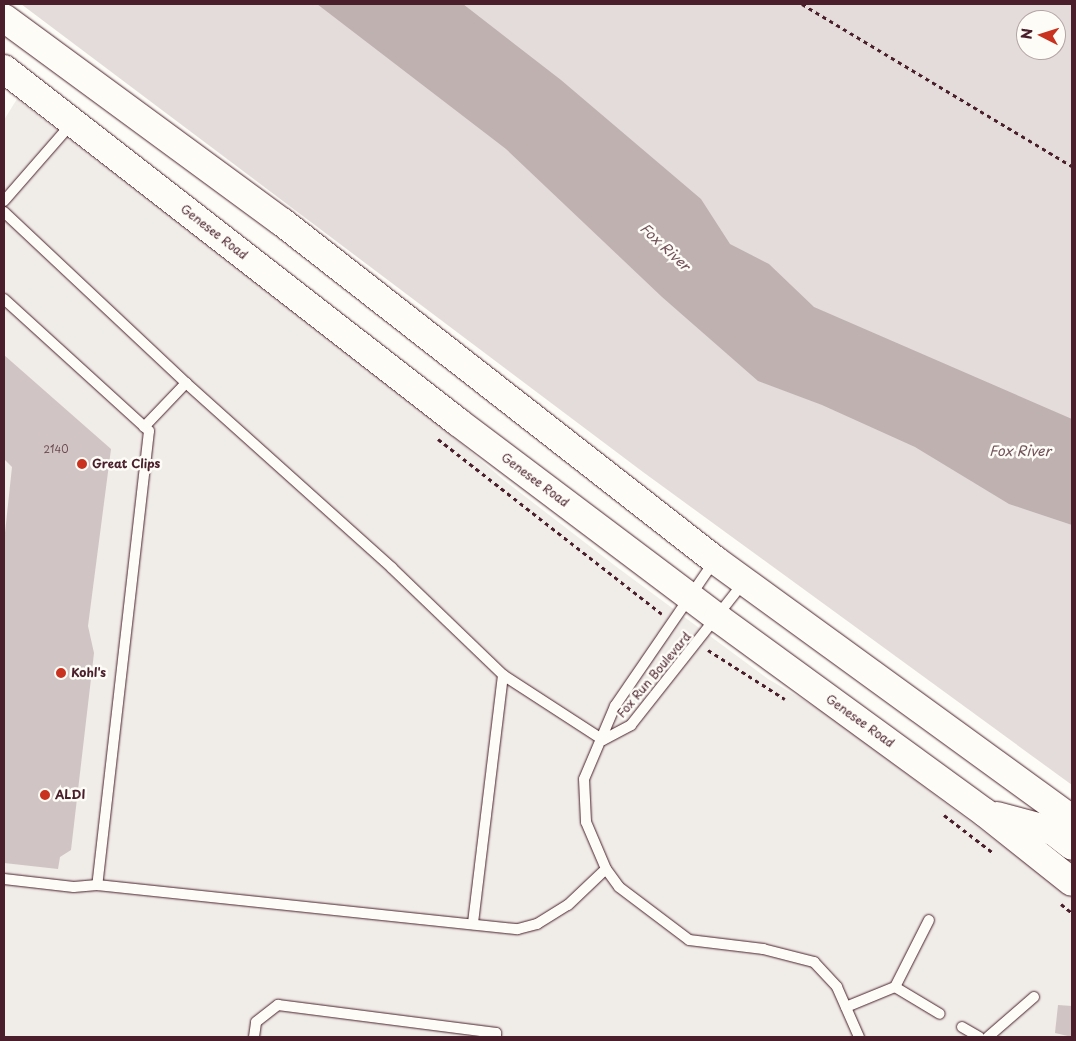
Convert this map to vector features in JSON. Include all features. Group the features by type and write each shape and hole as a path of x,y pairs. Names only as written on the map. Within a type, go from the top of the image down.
{"main road":[{"path":"4,18 282,222 715,560 1072,819"},
{"name":"Genesee Road","path":"4,69 458,422 718,618 984,812 1066,892"},
{"path":"984,812 1053,832 1072,846"}],"lane":[{"path":"4,201 73,123"},
{"path":"4,212 186,383 392,568 503,675 603,740"},
{"path":"4,299 149,432 97,885"},
{"path":"144,427 186,383"},
{"name":"Fox Run Boulevard","path":"715,560 615,706 603,740 584,780 586,822 606,869 619,887 689,940 763,949 814,962 837,987 859,1037"},
{"name":"Fox Run Boulevard","path":"603,740 631,725 718,618 744,581"},
{"path":"473,924 503,675"},
{"path":"4,879 74,887 97,885 518,929 537,924 568,905 606,869"},
{"path":"846,1007 895,987 929,920"},
{"path":"895,987 940,1014"},
{"path":"988,1037 1034,997"},
{"path":"254,1037 256,1022 278,1005 496,1033 496,1037"},
{"path":"962,1027 979,1037"}],"path":[{"path":"802,4 1072,166"},
{"path":"726,664 790,701"},
{"path":"941,812 996,855"},
{"path":"1066,892 1072,913"}],"shaded area":[{"path":"21,4 1072,4 1072,785 643,472"},
{"path":"17,99 401,392 505,481 618,568 768,679 824,712 1072,898 1072,1037 4,1037 4,120"}],"water":[{"name":"Fox River","path":"317,4 463,4 561,80 701,199 730,244 769,264 814,307 1072,419 1072,525 1009,504 915,447 822,405 758,381 662,297 506,149"}],"building":[{"path":"4,355 111,449 88,626 94,653 71,850 60,857 58,869 4,863 4,542 12,467 4,459"},
{"path":"1058,1005 1072,1006 1072,1037 1055,1033"}],"place":[{"name":"Great Clips","path":"82,464"},
{"name":"Kohl's","path":"61,673"},
{"name":"ALDI","path":"45,795"}]}
